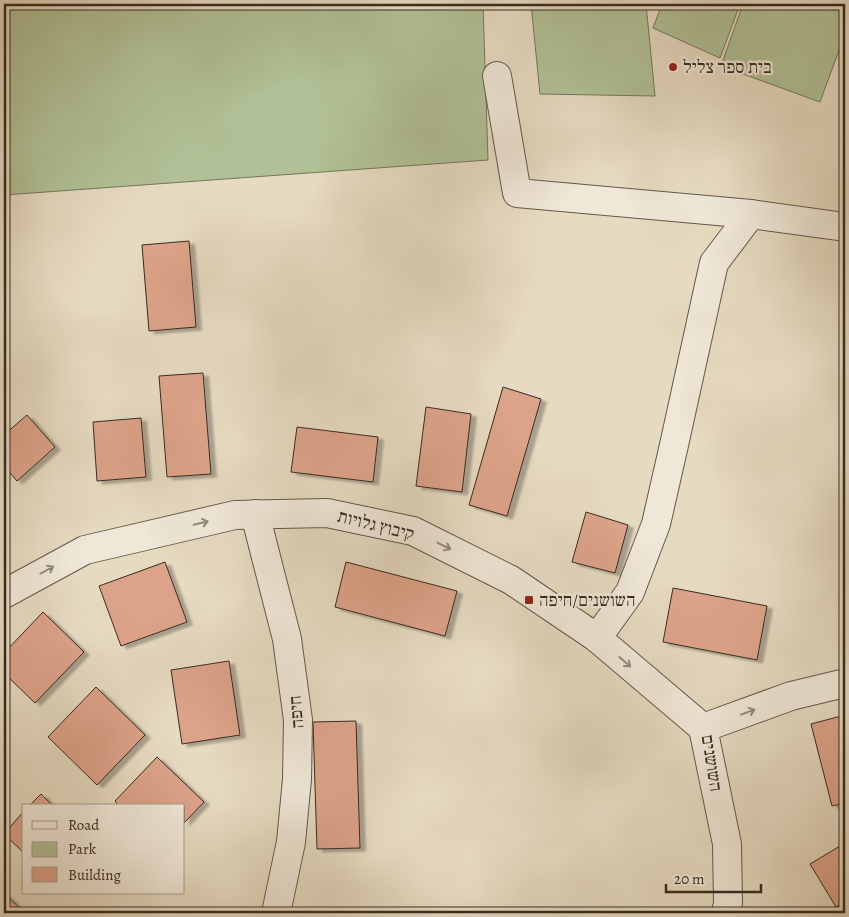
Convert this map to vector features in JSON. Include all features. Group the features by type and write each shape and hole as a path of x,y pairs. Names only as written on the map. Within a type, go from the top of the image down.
{"street":[{"path":"498,76 517,193 751,214 845,227"},
{"path":"597,638 630,592 656,524 714,263 751,214"},
{"name":"קיבוץ גלויות","path":"4,594 85,550 236,515 327,512 414,531 511,580 597,638 702,728"},
{"name":"חיפה","path":"255,514 287,639 298,720 297,779 290,842 275,913"},
{"name":"השושנים","path":"726,913 728,903 727,844 702,728 791,696 845,684"}],"green space":[{"path":"9,4 483,4 488,160 4,195 4,6"},
{"path":"531,4 646,4 655,96 540,94"},
{"path":"662,4 740,4 720,58 653,28"},
{"path":"743,4 845,4 845,34 820,102 721,66"}],"building":[{"path":"189,241 196,327 149,331 142,245"},
{"path":"203,373 211,474 167,477 159,376"},
{"path":"503,387 541,399 507,516 469,505"},
{"path":"426,407 471,414 462,492 416,486"},
{"path":"27,415 55,447 17,481 4,466 4,435"},
{"path":"141,418 146,477 97,481 93,422"},
{"path":"297,427 378,437 373,482 291,472"},
{"path":"586,512 628,525 615,573 572,562"},
{"path":"165,562 187,622 121,646 99,586"},
{"path":"346,562 457,591 445,636 335,607"},
{"path":"673,588 767,606 757,660 663,642"},
{"path":"43,612 84,652 35,703 4,673 4,653"},
{"path":"229,661 240,735 182,744 171,670"},
{"path":"96,687 145,735 97,785 48,737"},
{"path":"845,715 845,803 832,806 811,724"},
{"path":"356,721 360,848 317,849 313,722"},
{"path":"157,757 204,802 185,822 185,804 117,804 115,801"},
{"path":"41,794 51,804 31,804"},
{"path":"22,813 22,851 4,834"},
{"path":"845,843 845,902 836,907 810,864"},
{"path":"4,893 25,913 4,913"},
{"path":"574,908 647,910 647,913 574,913"}],"place":[{"name":"בית ספר צליל","path":"673,67"},
{"name":"השושנים/חיפה","path":"529,600"}]}
